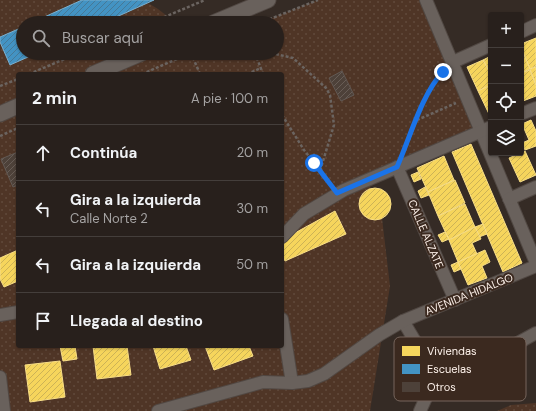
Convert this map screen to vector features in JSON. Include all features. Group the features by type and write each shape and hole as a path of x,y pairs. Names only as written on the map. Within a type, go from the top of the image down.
{"street":[{"path":"230,16 268,0"},
{"path":"426,0 468,98 486,129 509,199 536,262"},
{"path":"524,31 536,25"},
{"path":"453,62 488,46"},
{"path":"98,72 126,60"},
{"path":"0,114 16,107"},
{"path":"524,113 536,108"},
{"path":"284,235 304,214 337,193 486,129"},
{"name":"CALLE ALZATE","path":"397,167 455,300"},
{"path":"509,199 536,187"},
{"name":"AVENIDA HIDALGO","path":"158,411 263,382 292,383 308,381 324,374 379,335 403,321 536,266"},
{"path":"0,315 16,312"},
{"path":"403,321 413,337"},
{"path":"284,332 292,383"},
{"path":"526,338 536,333"},
{"path":"0,377 4,411"},
{"path":"420,411 425,401"}],"path":[{"path":"167,16 205,0"},
{"path":"278,16 318,0"},
{"path":"284,56 293,58 326,88 330,95 334,125 320,171"},
{"path":"34,72 62,60"},
{"path":"147,72 175,60"},
{"path":"194,60 199,72"},
{"path":"258,60 262,72"},
{"path":"397,167 426,96 435,80 453,62"},
{"path":"252,72 261,68"},
{"path":"0,86 16,80"},
{"path":"417,120 468,98"},
{"path":"284,118 304,150 337,193"},
{"path":"0,136 16,129"}],"shaded area":[{"path":"0,0 143,0 167,16 16,16 16,60 284,60 284,16 278,16 318,0 425,0 481,131 365,180 370,187 382,218 390,286 370,411 0,411"},
{"path":"536,403 536,411 497,411 511,405"}],"building: Viviendas":[{"path":"536,38 536,66 530,69 524,54 524,43"},
{"path":"524,54 530,69 524,72"},
{"path":"488,58 488,69 483,60"},
{"path":"483,60 488,69 488,86 478,91 467,67"},
{"path":"536,67 536,85 530,69"},
{"path":"530,70 536,86 536,96 524,101 524,84 524,72"},
{"path":"488,86 488,112 478,91"},
{"path":"531,120 536,131 536,146 525,150 524,142 529,140 524,129 524,123"},
{"path":"471,144 522,263 503,272 452,152"},
{"path":"524,151 536,175 520,182 509,158 514,156 524,156"},
{"path":"444,156 454,180 428,192 417,168"},
{"path":"418,172 421,179 414,182 411,175"},
{"path":"455,180 465,203 438,216 428,192"},
{"path":"425,187 429,195 421,198 418,191"},
{"path":"372,188 378,188 387,192 391,204 387,216 378,220 372,220 363,216 359,207 359,201 363,192"},
{"path":"465,204 475,227 449,240 438,216"},
{"path":"335,211 346,234 285,261 284,239"},
{"path":"483,224 487,234 479,237 475,227"},
{"path":"475,227 481,239 472,243 477,254 458,262 449,240"},
{"path":"445,232 449,239 442,242 438,235"},
{"path":"485,250 490,262 482,266 487,278 468,285 458,262"},
{"path":"16,251 16,282 4,287 0,279 0,258"},
{"path":"458,262 461,269 454,272 451,265"},
{"path":"60,348 75,348 77,359 63,361"},
{"path":"93,348 127,348 131,375 97,379"},
{"path":"154,348 187,348 191,360 160,369"},
{"path":"206,348 250,348 253,356 214,370"},
{"path":"60,361 65,397 30,402 25,365"}],"building: Escuelas":[{"path":"82,0 154,0 119,16 47,16"},
{"path":"16,30 16,60 21,60 10,65 0,42 0,37"}],"building: Otros":[{"path":"342,71 354,95 341,101 329,78"},
{"path":"16,153 16,186 13,187 1,159"}],"route":[{"path":"314,163 337,193 397,167 426,96 435,80 443,72"}]}
